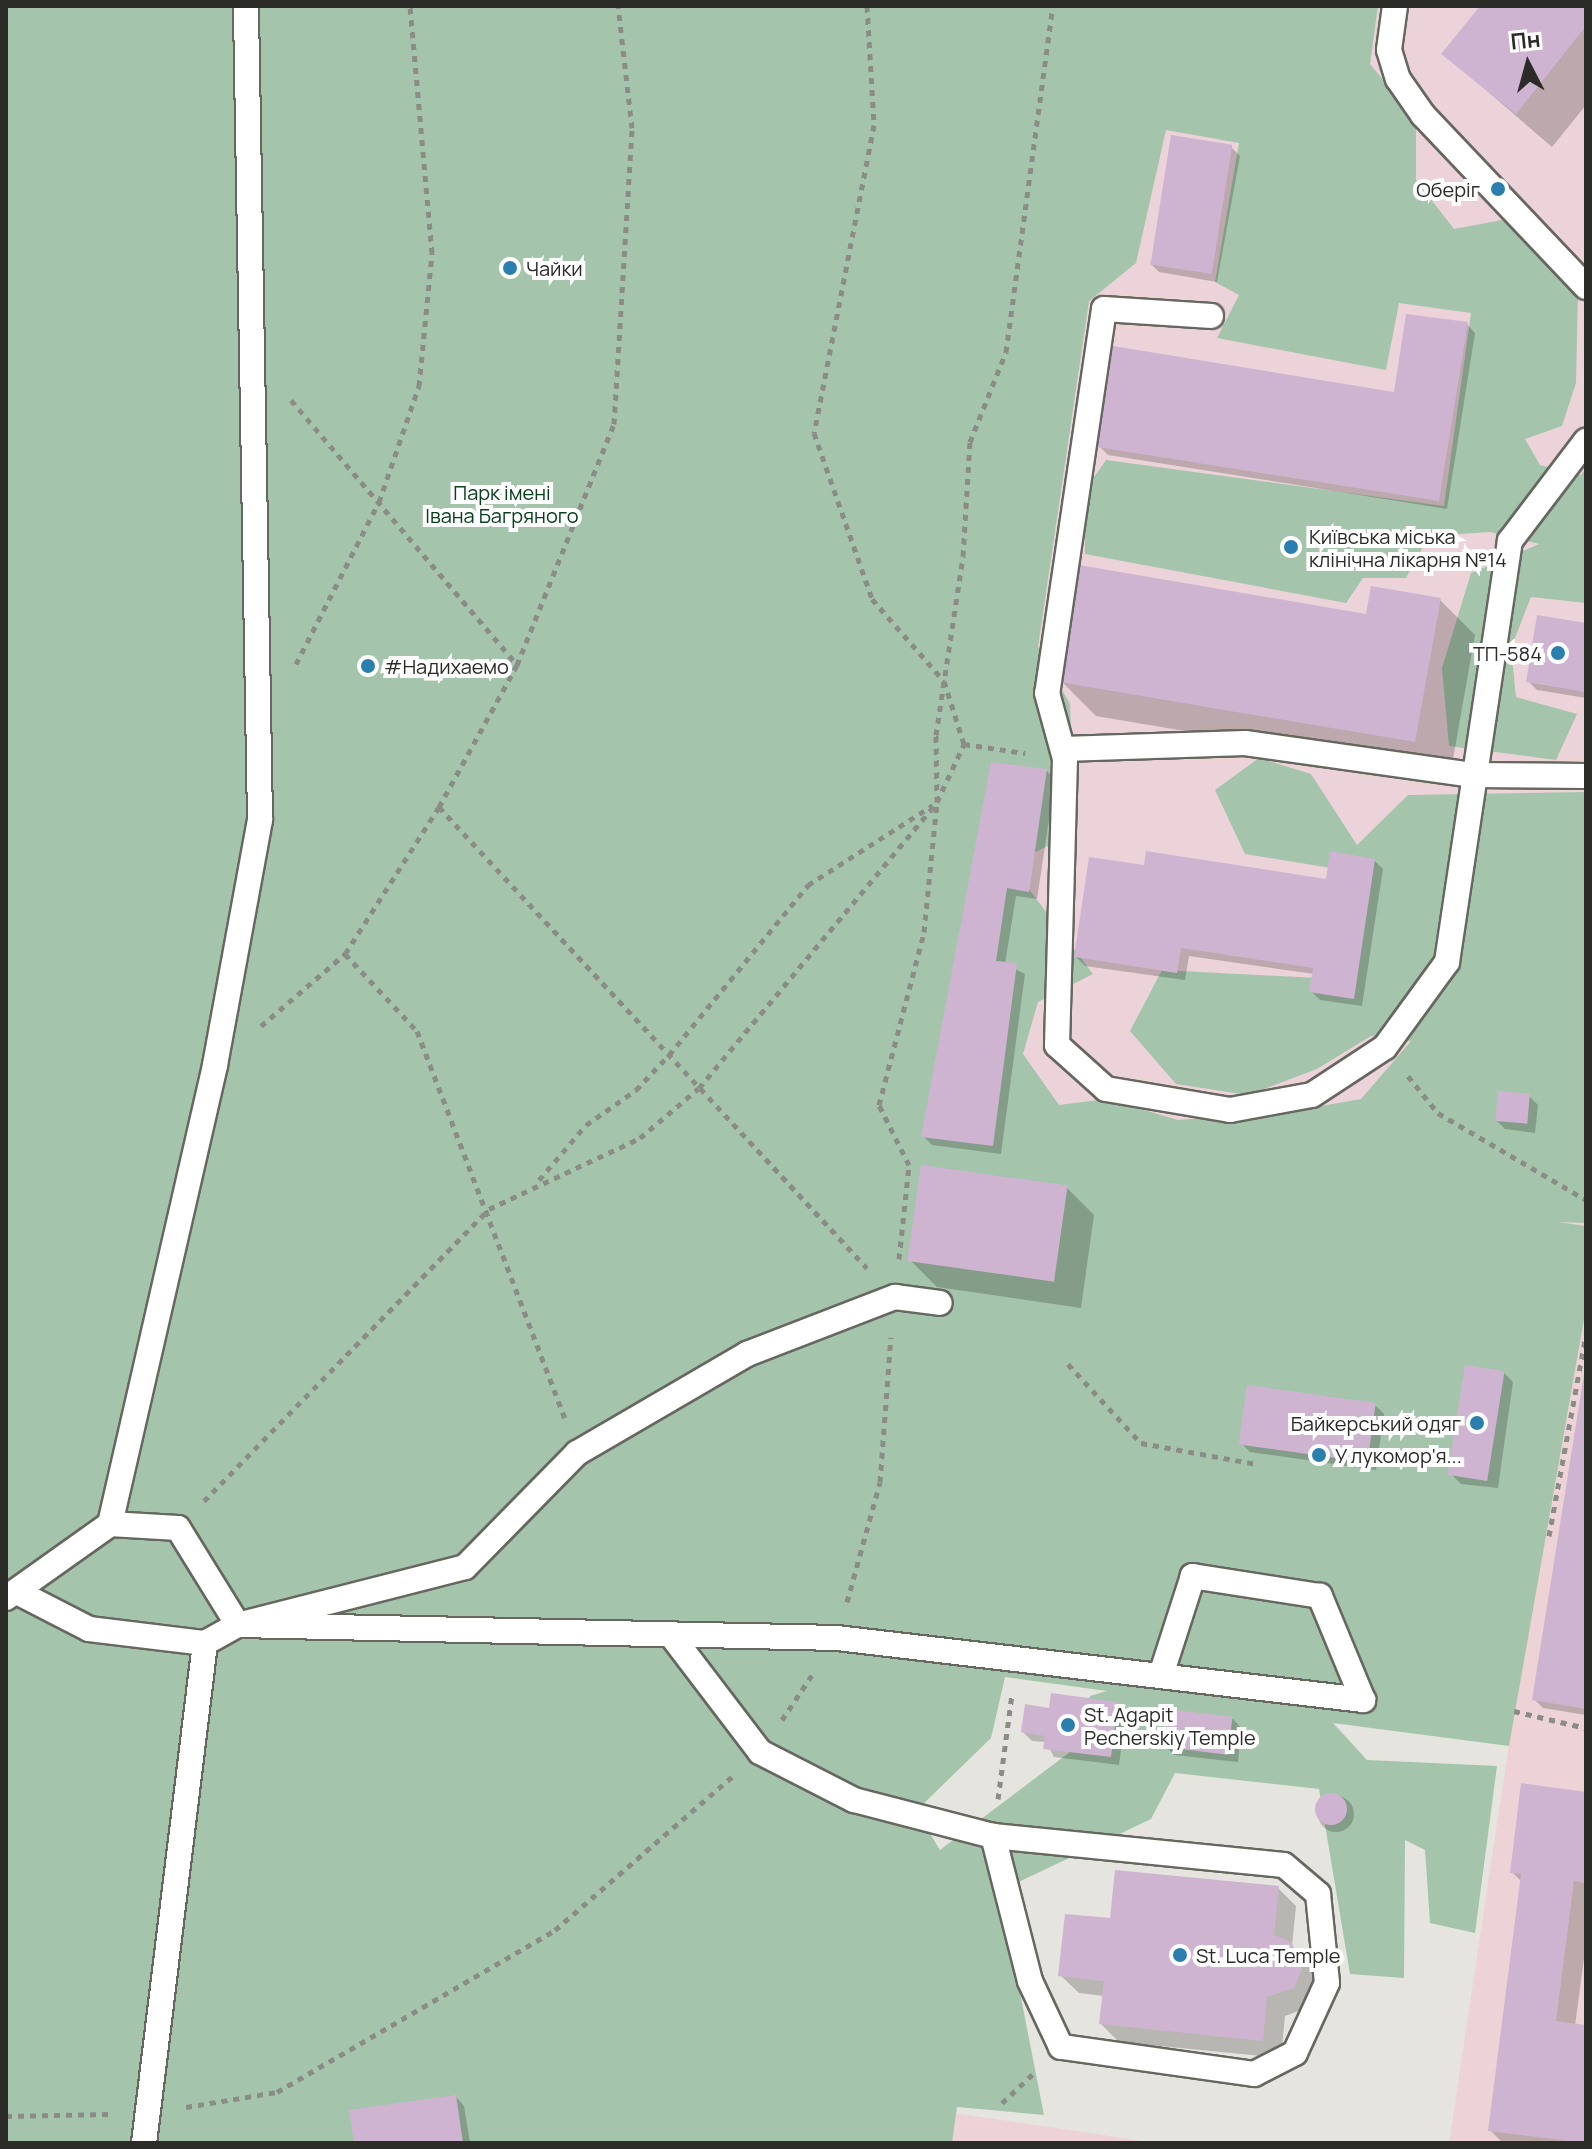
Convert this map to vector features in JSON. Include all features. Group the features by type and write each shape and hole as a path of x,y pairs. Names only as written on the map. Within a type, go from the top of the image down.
{"lane":[{"path":"110,1524 215,1065 260,820 246,6"},
{"path":"1395,6 1389,50 1398,79 1423,115 1586,287"},
{"path":"1211,316 1104,309 1047,693 1064,754 1057,1045 1106,1089 1230,1110 1312,1095 1385,1047 1447,962 1510,541 1586,441"},
{"path":"1064,754 1245,743 1474,775 1586,776"},
{"path":"11,1595 89,1629 205,1643 238,1625 465,1567 577,1453 747,1354 895,1297 940,1303"},
{"path":"11,1595 110,1524 178,1528 238,1625"},
{"path":"238,1625 837,1638 1363,1700 1320,1596 1193,1576 1161,1675"},
{"path":"671,1635 760,1752 854,1800 993,1836 1284,1865 1318,1894 1327,1983 1295,2053 1254,2074 1061,2047 1030,1981 993,1836"},
{"path":"144,2143 151,2113 205,1643"}],"path":[{"path":"258,722 305,650 379,502 419,386 432,253 410,6"},
{"path":"215,1065 345,954 439,807 517,665 614,424 632,128 618,6"},
{"path":"178,1528 489,1209 537,1183 640,1138 699,1088 937,802 964,744 944,681 872,599 814,433 874,125 867,6"},
{"path":"6,2116 151,2113 277,2092 555,1930 760,1752 837,1638 880,1482 909,1165 879,1105 924,932 937,802 936,735 963,556 970,442 1006,352 1053,6"},
{"path":"289,397 517,665"},
{"path":"964,744 1064,754"},
{"path":"537,1183 586,1125 636,1090 669,1055 808,885 937,802"},
{"path":"439,807 895,1297"},
{"path":"345,954 417,1031 489,1209 577,1453"},
{"path":"1385,1047 1438,1113 1586,1200"},
{"path":"1549,1536 1586,1334"},
{"path":"1068,1364 1141,1443 1257,1464"},
{"path":"993,1836 1016,1657"},
{"path":"1514,1711 1586,1728"}],"shaded area":[{"name":"Київська міська клінічна лікарня №14","path":"1079,6 1586,6 1586,1226 921,1137"},
{"path":"1586,1308 1586,2143 1449,2143 1514,1711"},
{"path":"814,2092 1156,2143 807,2143"}],"green space":[{"name":"Парк імені Івана Багряного","path":"6,6 1378,6 1370,64 1416,119 1416,180 1454,229 1502,220 1578,293 1576,383 1562,426 1525,439 1540,465 1581,475 1586,468 1586,603 1531,597 1511,648 1516,697 1577,714 1556,760 1449,746 1442,668 1471,573 1539,544 1490,532 1429,536 1406,578 1363,578 1346,603 1085,554 1085,490 1106,460 1444,506 1471,313 1399,303 1386,370 1217,338 1239,295 1215,282 1239,143 1166,130 1136,263 1089,301 1038,647 1070,704 1075,833 1010,864 1093,974 1038,1002 1023,1054 1059,1105 1106,1099 1178,1120 1287,1112 1361,1099 1411,1041 1371,1036 1317,1069 1248,1095 1176,1084 1130,1031 1162,970 1338,979 1349,871 1245,854 1215,790 1259,758 1311,774 1357,845 1408,795 1586,792 1586,1223 1558,1222 1586,1226 1586,1308 1509,1746 1333,1723 1367,1760 1497,1766 1475,1933 1430,1923 1425,1850 1405,1840 1404,1978 1350,1974 1319,1789 1175,1773 1151,1819 1000,1891 1044,2115 957,2107 952,2143 6,2143","holes":["1005,1677 1107,1691 1090,1696 1070,1752 940,1850 916,1811 991,1738"]}],"building":[{"path":"1480,6 1586,6 1586,26 1516,114 1441,54"},
{"path":"1171,135 1232,145 1212,274 1151,264"},
{"path":"1406,314 1468,322 1439,501 1097,447 1113,346 1394,392"},
{"path":"1079,565 1366,614 1371,586 1441,598 1415,742 1059,682"},
{"name":"ТП-584","path":"1537,615 1586,623 1586,692 1526,682"},
{"path":"991,762 1047,769 1029,892 1007,888 996,961 1017,963 993,1146 921,1137"},
{"path":"1146,851 1326,879 1330,851 1375,859 1354,999 1309,992 1313,968 1181,948 1177,973 1074,957 1089,857 1144,865"},
{"path":"1498,1091 1530,1094 1527,1124 1495,1121"},
{"path":"921,1165 1068,1186 1054,1282 908,1261"},
{"name":"Байкерський одяг","path":"1465,1365 1505,1371 1487,1481 1448,1475"},
{"path":"1586,1374 1586,1709 1532,1700"},
{"path":"1247,1385 1376,1403 1367,1463 1239,1444"},
{"name":"St. Agapit Pecherskiy Temple","path":"1051,1693 1118,1702 1111,1757 1043,1749 1045,1736 1021,1732 1025,1704 1049,1708"},
{"path":"1167,1709 1233,1717 1228,1755 1162,1747"},
{"path":"1521,1783 1586,1792 1586,1883 1574,1881 1556,2021 1586,2025 1586,2143 1488,2131 1521,1874 1510,1873"},
{"path":"1331,1793 1342,1798 1347,1809 1342,1820 1331,1825 1320,1820 1315,1809 1320,1798"},
{"name":"St. Luca Temple","path":"1115,1870 1279,1886 1274,1935 1292,1943 1302,1969 1294,1988 1267,1997 1263,2041 1099,2024 1104,1981 1058,1976 1065,1914 1110,1918"},
{"path":"456,2095 463,2143 354,2143 349,2110"}],"place":[{"name":"Оберіг","path":"1498,189"},
{"name":"Чайки","path":"510,268"},
{"name":"Київська міська клінічна лікарня №14","path":"1291,547"},
{"name":"ТП-584","path":"1558,653"},
{"name":"#Надихаемо","path":"368,666"},
{"name":"Байкерський одяг","path":"1477,1423"},
{"name":"У лукомор'я...","path":"1319,1455"},
{"name":"St. Agapit Pecherskiy Temple","path":"1068,1725"},
{"name":"St. Luca Temple","path":"1180,1955"}]}
